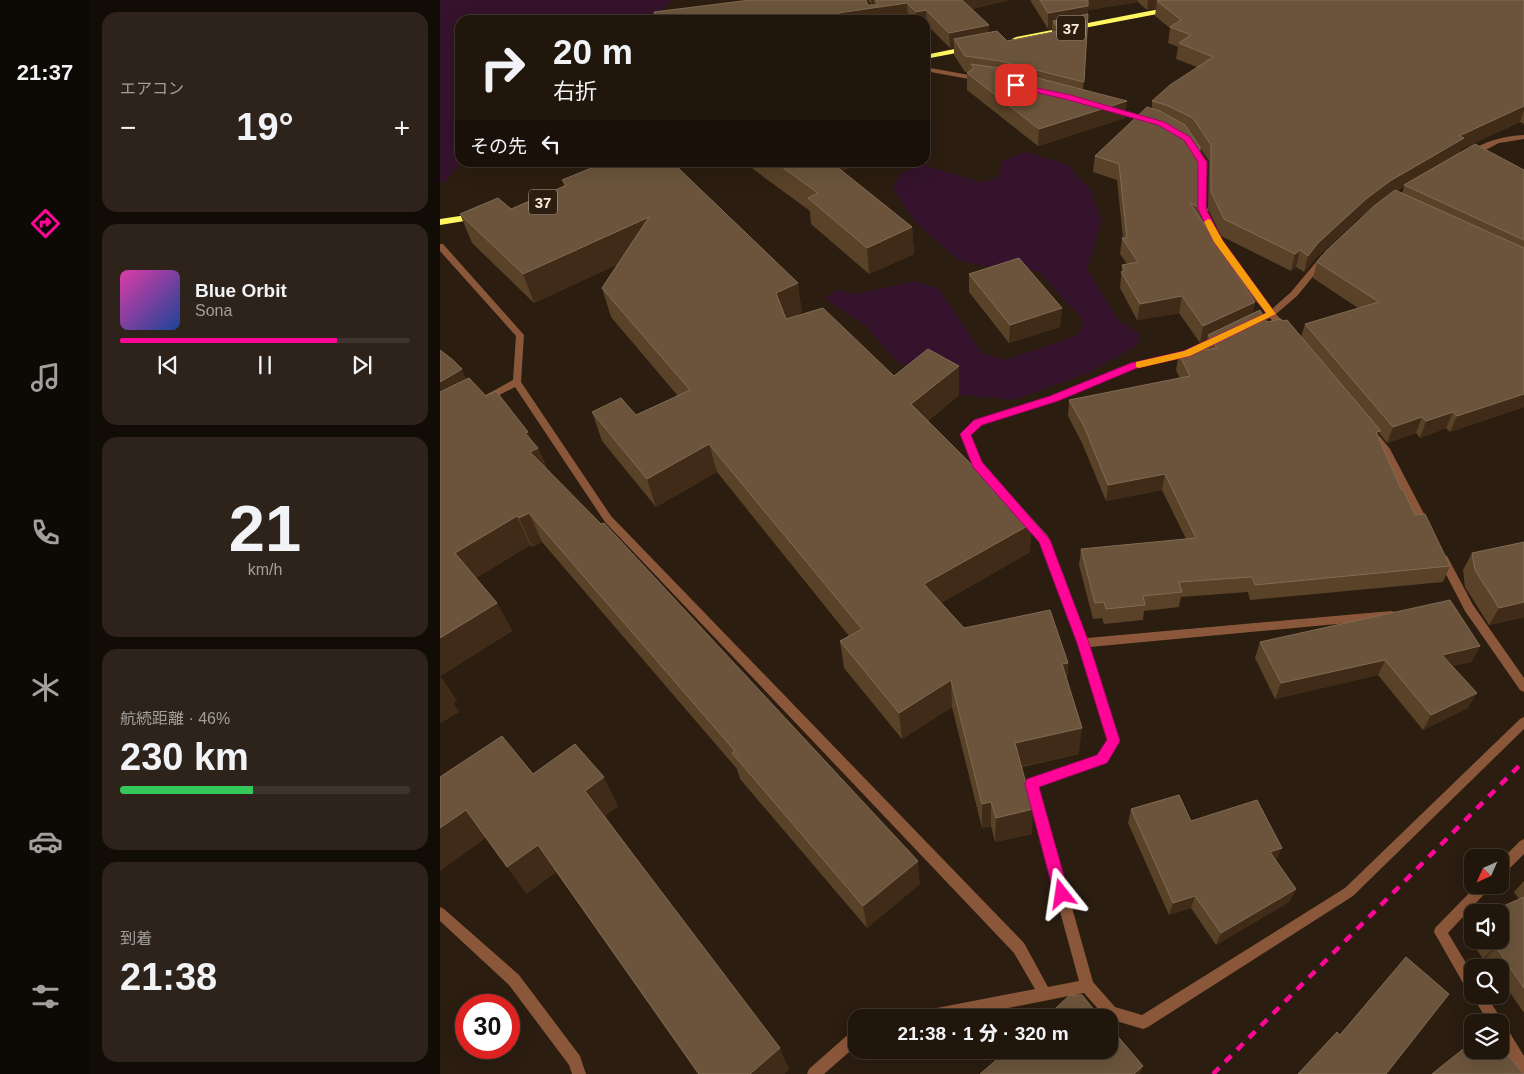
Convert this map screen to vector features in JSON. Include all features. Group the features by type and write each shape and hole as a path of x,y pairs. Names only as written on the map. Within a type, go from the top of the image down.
{"main road":[{"name":"37","path":"1003,42 1179,8"},
{"path":"930,56 974,47"},
{"path":"440,222 494,214"}],"street":[{"path":"930,70 991,80"},
{"path":"1104,108 1161,124"},
{"path":"1460,161 1491,142 1508,137 1524,137"},
{"path":"1187,138 1203,162 1202,209 1218,242 1271,314 1295,342"},
{"path":"440,246 520,336 518,382 608,520 1019,948 1045,995"},
{"path":"1331,250 1318,263 1294,294 1271,314 1187,354 1134,366 1054,399 978,422 965,434 977,464 1044,540 1083,643 1113,741 1102,759 1031,784 1087,986 1111,1013 1144,1022 1349,892 1524,722"},
{"path":"480,402 518,382"},
{"path":"1367,427 1385,449 1434,542 1464,608 1524,687"},
{"path":"1083,643 1400,614"},
{"path":"1509,861 1524,845"},
{"path":"1464,972 1440,932 1476,894"},
{"path":"440,913 514,980 575,1061 580,1074"},
{"path":"970,1009 1087,986"},
{"path":"814,1074 848,1043"},
{"path":"1509,1045 1524,1069"}],"shaded area":[{"path":"440,0 672,0 658,15 455,15 455,167 458,167 445,182 440,183"},
{"path":"1024,152 1066,164 1089,188 1102,221 1087,268 1118,320 1140,334 1137,346 1088,373 1014,400 954,394 895,360 866,326 824,298 837,290 857,294 914,281 939,289 982,353 1006,360 1078,335 1084,321 1038,271 992,268 958,260 915,222 893,189 901,173 918,167 930,167 980,182 998,178 1002,161"}],"building":[{"path":"750,0 866,0 868,5 878,5 876,0 962,0 989,25 949,33 926,10 916,12 907,3 838,13 839,15 654,15 654,12"},
{"path":"1040,0 1088,0 1088,6 1048,13"},
{"path":"1524,0 1524,106 1459,136 1464,138 1390,181 1366,199 1318,243 1308,256 1300,250 1295,254 1224,219 1211,192 1211,145 1193,118 1166,105 1152,101 1170,85 1213,57 1179,43 1191,35 1170,27 1181,20 1157,1"},
{"path":"1088,14 1084,82 1000,61 965,56 954,39 997,31 1007,41 1059,31 1053,21"},
{"path":"971,64 999,68 1127,101 1039,129 967,73 974,68"},
{"path":"1147,107 1160,111 1185,125 1200,147 1199,193 1208,211 1190,203 1255,302 1203,326 1182,296 1140,304 1121,272 1125,271 1122,265 1138,262 1122,238 1127,238 1119,164 1095,156"},
{"path":"1475,144 1524,170 1524,240 1404,185"},
{"path":"594,167 677,167 798,283 776,293 786,319 823,308 894,376 928,349 959,366 911,404 1031,524 924,584 964,628 1050,610 1068,663 1062,664 1082,728 1015,743 1033,809 996,818 991,802 982,804 951,680 899,713 840,641 862,629 709,444 647,479 592,412 621,398 636,415 690,390 602,288 649,217 523,274 460,214 498,198 511,209 567,185 562,180"},
{"path":"782,167 837,167 912,227 867,248 808,198 818,193"},
{"path":"1395,190 1524,248 1524,394 1457,416 1453,412 1426,421 1422,417 1393,427 1305,324 1379,302 1317,262 1327,250 1374,206"},
{"path":"1019,258 1062,308 1010,325 969,274"},
{"path":"1260,310 1267,322 1281,319 1282,321 1287,320 1381,431 1376,432 1401,489 1403,489 1415,515 1425,514 1450,566 1255,585 1252,577 1179,582 1182,592 1143,596 1145,605 1106,609 1104,602 1095,603 1081,549 1196,538 1165,474 1108,485 1084,426 1069,400 1190,376 1179,354 1217,348 1208,335"},
{"path":"440,350 462,369 440,382"},
{"path":"469,378 486,396 496,391 528,432 525,433 538,448 530,452 601,524 604,523 918,861 863,906 732,753 735,751 529,513 519,518 517,516 455,553 497,603 440,638 440,392"},
{"path":"1524,542 1524,602 1499,608 1475,570 1472,553"},
{"path":"1450,600 1480,646 1442,655 1477,693 1431,715 1385,660 1281,683 1260,642"},
{"path":"502,736 533,774 575,744 604,777 585,791 780,1048 750,1074 699,1074 538,845 507,867 466,810 440,828 440,777"},
{"path":"1179,795 1191,821 1257,800 1282,848 1270,852 1296,889 1221,933 1195,896 1173,903 1131,809"},
{"path":"1524,897 1524,988 1509,966 1509,959 1504,959 1497,949 1509,949 1508,904"},
{"path":"1406,957 1449,994 1386,1074 1298,1074 1337,1032 1340,1035"},
{"path":"1070,995 1082,995 1094,1009 1055,1009"},
{"path":"1118,1037 1143,1066 1134,1074 980,1074 998,1059 1118,1059"},
{"path":"1464,1048 1464,1059 1509,1059 1509,1056 1524,1074 1432,1074"}],"railway":[{"path":"1213,1074 1524,761"}],"slow traffic":[{"path":"1139,365 1187,354 1271,314 1218,242 1208,222"}],"route":[{"path":"1016,85 1067,97 1161,124 1187,138 1203,162 1202,209 1218,242 1271,314 1187,354 1134,366 1054,399 978,422 965,434 977,464 1044,540 1083,643 1113,741 1102,759 1031,784 1062,894"}]}
